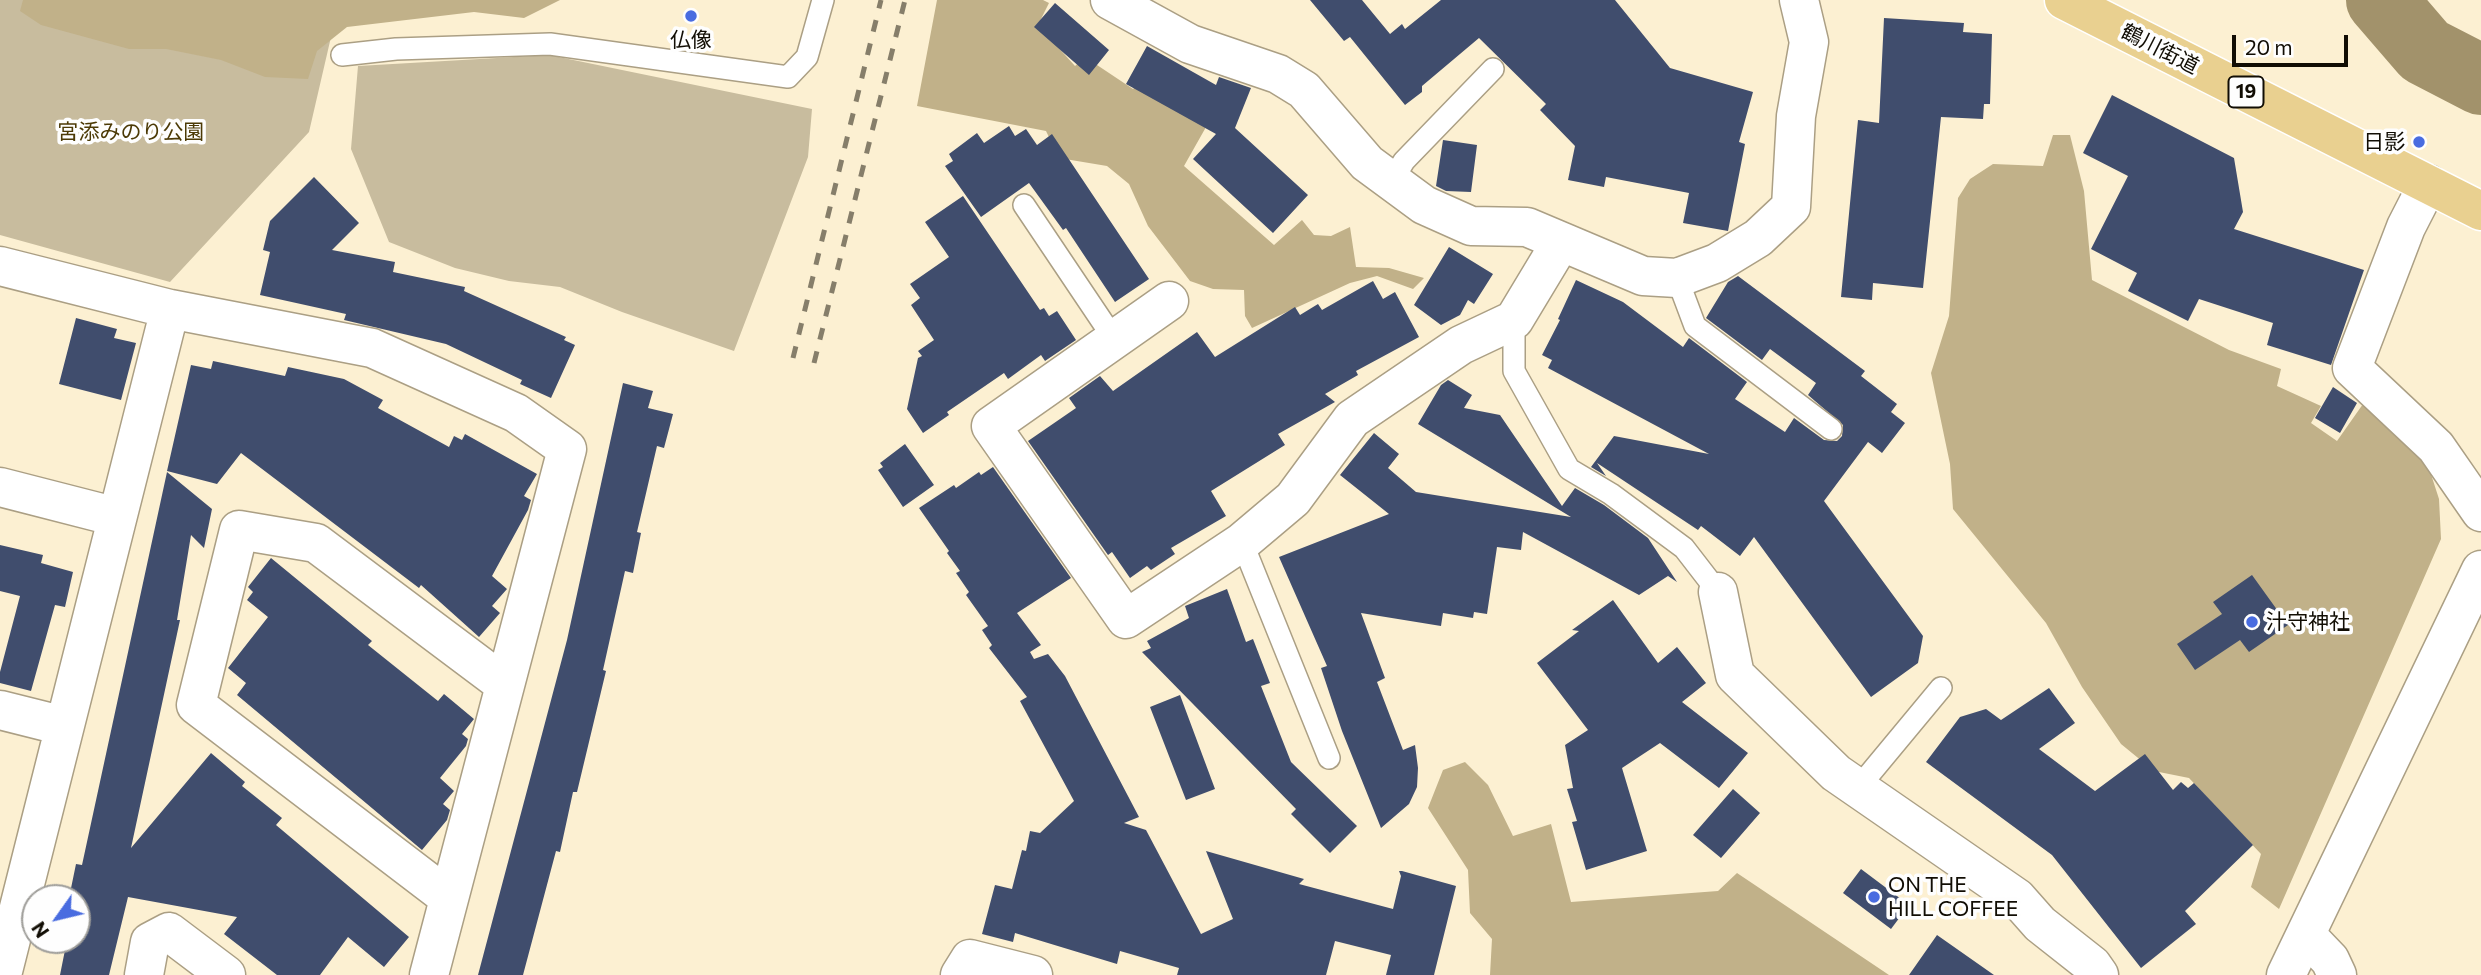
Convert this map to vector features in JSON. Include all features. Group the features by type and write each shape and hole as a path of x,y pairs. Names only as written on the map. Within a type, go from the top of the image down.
{"main road":[{"name":"鶴川街道","path":"2064,0 2481,211"}],"street":[{"path":"1110,0 1190,44 1278,74 1304,90 1367,163 1424,205 1472,226 1527,227 1643,276 1677,278 1717,263 1758,238 1791,207 1796,116 1809,42 1799,0"},
{"path":"2428,184 2406,227 2352,368 2436,447 2481,512"},
{"path":"1169,301 991,426 1126,619 1242,542 1293,499 1352,419 1461,345 1514,320 1561,242"},
{"path":"0,266 170,309 372,348 516,413 567,449 429,975"},
{"path":"2,975 7,927 64,726 170,309"},
{"path":"0,487 117,517"},
{"path":"449,898 196,705 239,530 316,542 504,684"},
{"path":"2286,975 2481,570"},
{"path":"1718,592 1735,674 1836,773 2018,898 2040,924 2092,965 2099,975"},
{"path":"0,709 64,726"},
{"path":"144,975 150,942 169,932 226,975"},
{"path":"2307,936 2330,960 2337,975"},
{"path":"960,975 970,959 1033,975"}],"lane":[{"path":"342,55 396,49 550,44 789,77 807,57 822,0"},
{"path":"1392,181 1404,160 1493,69"},
{"path":"1024,205 1114,340"},
{"path":"1677,278 1695,326 1831,429"},
{"path":"1514,320 1514,371 1569,469 1611,494 1684,548 1718,592"},
{"path":"1242,542 1329,758"},
{"path":"1858,788 1941,688"}],"green space":[{"name":"宮添みのり公園","path":"0,0 297,0 331,37 309,132 170,282 0,235"},
{"path":"549,55 812,109 808,157 734,351 560,287 509,281 455,268 389,242 351,149 358,66"}],"shaded area":[{"path":"23,0 560,0 524,18 474,12 347,27 317,51 308,79 265,77 221,60 166,49 129,49 41,25 20,11"},
{"path":"937,0 1043,0 1049,3 1038,25 1075,66 1085,57 1133,89 1142,80 1210,120 1184,166 1274,245 1302,220 1314,235 1331,236 1350,227 1356,267 1389,268 1424,278 1413,289 1377,276 1350,283 1252,328 1245,316 1244,290 1213,289 1190,281 1148,226 1129,184 1107,166 1059,158 1046,131 917,106"},
{"path":"2053,135 2070,135 2084,191 2092,280 2229,350 2281,369 2277,386 2321,406 2311,423 2337,441 2363,404 2428,465 2439,499 2441,539 2279,909 2251,887 2261,854 2189,778 2154,771 2121,744 2082,687 2046,623 1953,509 1950,464 1931,373 1949,316 1958,198 1970,179 1993,164 2043,166"},
{"path":"1465,762 1488,785 1513,836 1551,824 1571,902 1718,891 1737,873 1889,975 1490,975 1492,939 1470,913 1468,870 1428,808 1443,770"}],"building":[{"path":"1310,0 1362,0 1390,34 1402,24 1405,29 1441,0 1615,0 1670,68 1753,92 1739,142 1745,144 1728,231 1683,223 1689,193 1606,177 1604,187 1568,180 1575,146 1540,110 1546,104 1479,38 1422,86 1422,92 1405,105 1350,37 1344,41"},
{"path":"1055,3 1109,50 1089,75 1034,27"},
{"path":"1884,18 1964,23 1963,32 1992,34 1990,104 1984,104 1983,119 1941,117 1923,288 1873,283 1872,300 1841,297 1858,120 1879,123"},
{"path":"1147,46 1216,85 1219,77 1251,88 1235,128 1308,195 1273,233 1193,159 1216,134 1126,84"},
{"path":"2112,95 2234,158 2243,212 2234,229 2364,270 2331,365 2267,345 2273,323 2199,299 2188,321 2128,291 2137,273 2091,249 2128,176 2083,153"},
{"path":"1009,126 1015,136 1026,129 1037,145 1052,134 1149,279 1115,302 1066,228 1063,230 1029,183 981,217 945,166 953,161 949,154 977,133 984,143"},
{"path":"1443,140 1477,145 1471,192 1446,191 1436,186"},
{"path":"314,177 359,223 332,250 395,262 393,272 465,287 464,291 566,337 564,340 575,345 551,398 520,384 522,380 446,344 344,320 346,314 260,295 270,252 263,250 270,221"},
{"path":"963,196 1040,310 1044,308 1049,316 1057,311 1076,340 1045,361 1041,355 1008,379 1004,373 947,412 949,415 923,433 907,409 918,358 922,356 918,351 934,340 911,305 920,298 910,284 949,257 925,222"},
{"path":"1449,247 1493,274 1474,304 1468,300 1460,315 1441,325 1414,305"},
{"path":"1738,276 1865,371 1861,376 1897,404 1891,412 1905,423 1882,453 1868,442 1824,501 1923,636 1918,663 1871,697 1754,537 1740,556 1701,526 1698,530 1597,463 1606,476 1591,467 1614,436 1709,454 1548,368 1552,360 1542,355 1576,280 1623,302 1683,347 1689,338 1747,382 1735,399 1785,432 1794,418 1824,440 1837,441 1842,436 1843,425 1808,395 1816,383 1770,349 1762,360 1706,318 1728,282"},
{"path":"1373,281 1383,299 1395,292 1419,337 1356,371 1358,375 1325,394 1335,402 1278,434 1285,445 1211,491 1226,516 1171,548 1175,554 1151,570 1147,566 1130,578 1112,552 1108,555 1028,441 1076,408 1069,398 1100,376 1113,391 1197,332 1215,357 1295,307 1300,315 1318,304 1322,310"},
{"path":"76,318 117,329 114,338 136,343 121,400 59,384"},
{"path":"213,361 285,376 288,367 344,379 383,400 378,408 449,447 454,436 462,440 465,434 537,474 524,496 531,500 528,510 492,576 507,589 492,606 500,613 479,637 421,585 419,588 241,453 217,484 167,471 191,365 211,369"},
{"path":"1448,380 1472,395 1464,408 1500,415 1562,506 1575,488 1604,505 1648,538 1677,582 1668,576 1639,595 1523,532 1521,550 1497,547 1487,614 1474,612 1473,618 1443,613 1441,626 1361,613 1385,678 1377,682 1403,750 1415,745 1418,768 1417,787 1409,804 1381,828 1342,731 1321,668 1327,666 1279,557 1389,514 1340,475 1374,433 1399,454 1388,468 1416,492 1571,517 1418,424 1441,385"},
{"path":"623,383 653,391 648,408 673,414 664,448 657,446 637,532 641,533 633,573 625,571 603,670 606,671 577,792 573,792 560,852 556,851 523,975 478,975 567,640"},
{"path":"2333,387 2357,403 2340,433 2315,418"},
{"path":"905,444 934,485 903,507 878,470 883,467 880,463"},
{"path":"993,467 1071,578 1017,613 1041,645 1030,652 1034,659 1048,654 1065,676 1139,817 1124,823 1146,830 1201,934 1233,919 1206,851 1304,879 1299,884 1393,909 1401,876 1399,871 1402,871 1456,886 1434,975 1386,975 1391,955 1335,941 1326,975 1177,975 1179,968 1120,951 1117,964 1015,933 1013,942 982,934 995,885 1012,889 1022,850 1026,851 1030,831 1040,833 1074,801 1020,701 1027,697 989,648 992,645 982,630 988,626 966,595 969,592 956,573 960,571 947,553 949,551 919,508 954,485 956,488 979,472 981,475"},
{"path":"167,472 212,509 204,548 191,535 177,620 180,620 131,848 211,753 245,782 242,786 282,818 276,825 409,937 384,967 348,937 320,975 277,975 224,934 237,917 128,897 109,975 60,975 64,954 91,954 91,884 72,884 76,864 82,865"},
{"path":"0,545 43,555 41,563 73,572 65,607 55,605 31,691 0,683 0,672 20,596 0,591"},
{"path":"271,558 372,641 368,645 438,701 444,694 474,719 462,734 468,739 466,746 440,778 454,791 443,804 450,810 447,820 422,850 237,695 246,683 228,668 268,617 247,600 253,592 248,587"},
{"path":"2252,575 2288,625 2249,652 2240,640 2195,670 2177,644 2222,614 2213,602"},
{"path":"1227,589 1246,642 1253,639 1270,683 1261,686 1291,762 1357,826 1330,853 1291,814 1296,809 1142,652 1151,648 1147,641 1189,618 1185,606"},
{"path":"1613,600 1658,663 1677,647 1706,683 1682,702 1748,753 1719,788 1660,743 1622,768 1647,851 1586,870 1572,822 1577,821 1567,789 1573,788 1565,745 1588,730 1537,663 1579,631 1572,630"},
{"path":"2049,688 2075,723 2039,749 2095,791 2145,754 2173,790 2181,782 2188,788 2194,783 2253,845 2185,911 2196,924 2141,968 2052,855 1926,762 1960,717 1986,709 2001,720"},
{"path":"1180,695 1215,789 1186,800 1150,707"},
{"path":"1733,789 1760,813 1721,858 1693,835"},
{"name":"ON THE HILL COFFEE","path":"1861,869 1909,905 1891,929 1843,893"},
{"path":"1937,935 1994,975 1909,975"}],"waterway":[{"path":"2381,0 2425,51 2481,80"}],"railway":[{"path":"793,358 881,0"},
{"path":"814,363 905,0"}],"place":[{"name":"仏像","path":"691,16"},
{"name":"日影","path":"2419,142"},
{"name":"汁守神社","path":"2252,622"},
{"name":"ON THE HILL COFFEE","path":"1874,897"}]}
